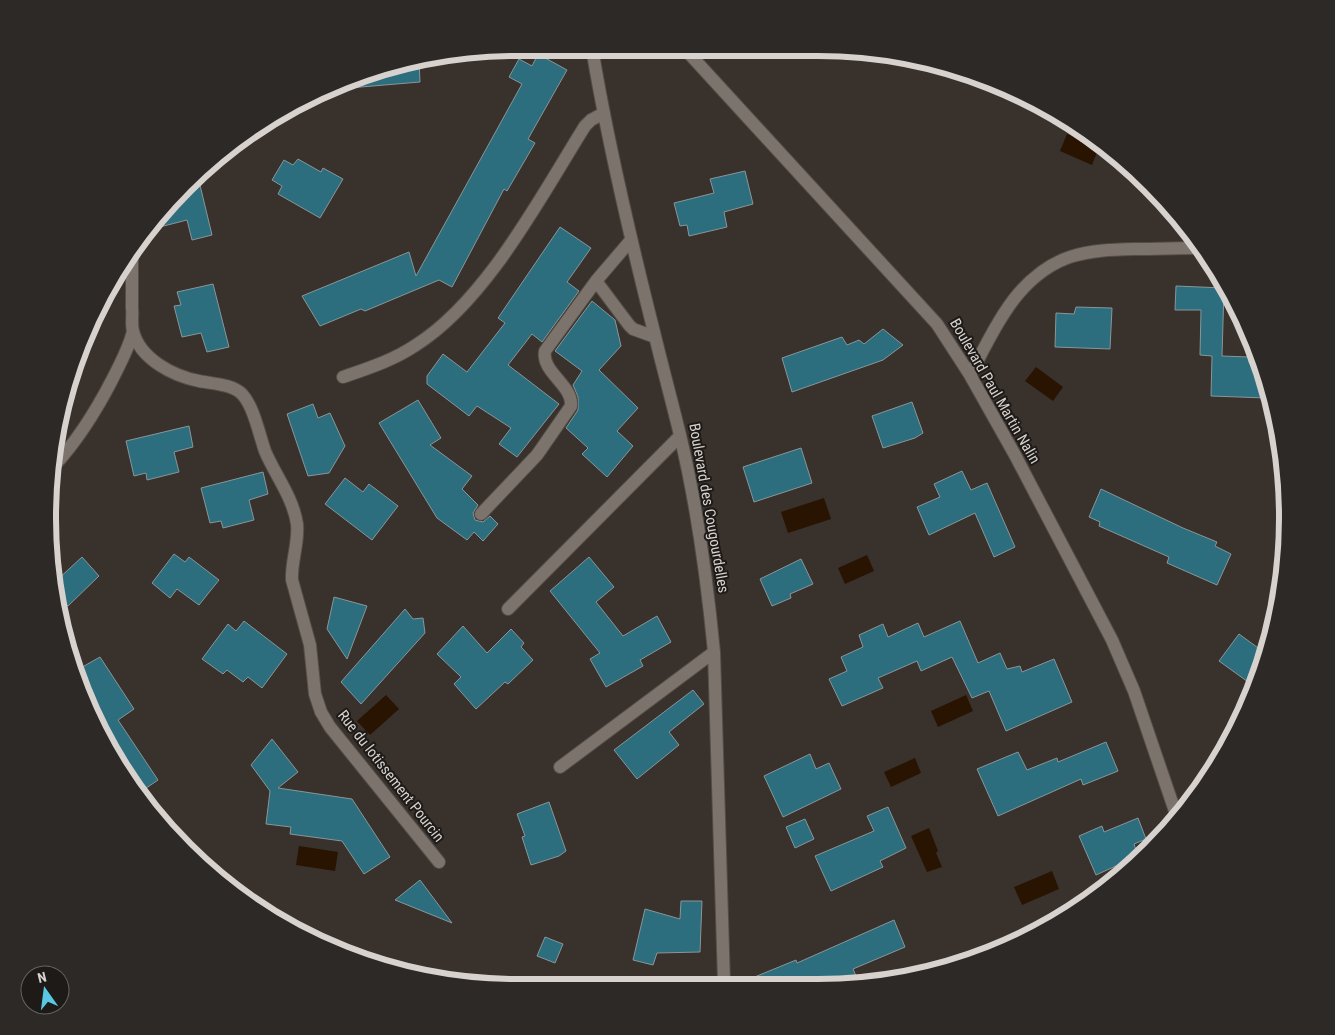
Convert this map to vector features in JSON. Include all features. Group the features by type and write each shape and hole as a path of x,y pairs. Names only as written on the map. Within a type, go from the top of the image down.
{"street":[{"name":"Boulevard des Cougourdelles","path":"593,56 631,240 680,436 700,536 714,652 724,979"},
{"name":"Boulevard Paul Martin Nalin","path":"691,56 919,303 937,324 970,375 1015,455 1116,648 1134,690 1174,810"},
{"path":"344,377 389,361 418,344 463,305 514,239 584,126 604,113"},
{"path":"481,514 537,455 571,406 570,396 547,363 545,351 596,281 631,240"},
{"path":"970,375 1018,294 1031,280 1048,267 1085,252 1191,248"},
{"name":"Rue du lotissement Pourcin","path":"132,264 133,331 143,350 172,373 184,378 229,386 241,393 246,400 265,450 285,489 295,515 297,536 292,580 310,645 314,687 318,704 330,727 439,862"},
{"path":"596,281 633,329 655,336"},
{"path":"60,459 79,437 96,410 121,363 133,331"},
{"path":"508,608 680,436"},
{"path":"560,766 714,652"}],"shaded area":[{"path":"1067,134 1082,140 1097,151 1092,165 1060,151"},
{"path":"1036,367 1063,387 1053,401 1025,381"},
{"path":"824,498 831,519 788,533 781,512"},
{"path":"867,555 874,571 845,584 838,568"},
{"path":"386,695 399,709 370,735 357,721"},
{"path":"966,695 973,711 938,727 931,711"},
{"path":"915,758 921,773 891,787 884,772"},
{"path":"929,828 942,867 927,872 911,836"},
{"path":"299,846 338,852 335,871 296,865"},
{"path":"1052,871 1059,889 1022,905 1014,887"}],"building":[{"path":"537,56 542,56 567,70 528,139 535,143 507,191 504,189 452,287 439,280 365,311 361,309 320,326 302,296 409,252 416,276 522,84 509,77 519,59 532,66"},
{"path":"419,67 420,82 350,88"},
{"path":"298,159 321,172 323,168 343,179 320,218 278,194 282,186 272,180 284,160 293,165"},
{"path":"745,171 753,204 724,212 727,227 689,236 687,225 680,226 674,203 714,193 710,179"},
{"path":"200,183 212,235 192,240 187,220 160,227"},
{"path":"560,227 591,248 567,282 579,291 542,342 532,334 508,365 559,404 517,457 499,444 511,428 477,406 469,416 427,384 427,376 443,354 467,372 505,323 498,318"},
{"path":"213,284 229,347 207,352 201,333 182,337 174,306 181,305 177,292"},
{"path":"1176,286 1217,288 1224,299 1222,356 1249,357 1249,363 1252,363 1263,398 1211,396 1212,356 1200,355 1201,310 1175,310"},
{"path":"592,301 615,320 621,346 599,370 638,408 617,431 633,446 607,477 582,454 588,448 566,428 578,410 578,397 573,385 582,371 555,351"},
{"path":"1076,307 1112,308 1110,349 1055,347 1056,313 1074,314"},
{"path":"883,329 903,345 883,360 792,392 782,358 842,337 847,345 859,340 864,344"},
{"path":"418,400 441,438 430,445 472,476 462,489 478,505 473,513 475,520 483,522 490,516 498,524 483,541 474,532 467,540 437,518 379,423"},
{"path":"912,402 923,433 915,438 883,448 872,416"},
{"path":"313,404 318,418 330,413 345,446 329,473 308,476 287,414"},
{"path":"189,426 193,447 174,452 179,472 147,480 146,473 134,476 126,441"},
{"path":"801,448 812,483 754,502 743,467"},
{"path":"962,471 971,490 987,483 1015,547 994,557 975,513 929,535 917,507 940,497 934,484"},
{"path":"263,472 268,494 249,500 254,520 223,528 221,521 210,523 201,488"},
{"path":"345,478 363,492 369,484 398,506 372,540 325,504"},
{"path":"1101,489 1217,542 1215,546 1231,554 1217,585 1167,563 1169,557 1099,526 1100,522 1089,517"},
{"path":"174,554 185,562 189,557 219,580 199,605 177,589 170,598 152,583"},
{"path":"82,557 99,576 68,606 64,602 60,577"},
{"path":"589,557 614,587 596,602 623,636 657,616 671,642 640,660 643,666 606,687 590,659 600,653 550,591"},
{"path":"801,559 813,584 790,594 791,598 772,606 760,579"},
{"path":"334,597 367,606 347,659 327,629"},
{"path":"405,609 413,619 423,618 425,633 361,704 341,682"},
{"path":"244,621 287,654 262,688 248,677 243,682 227,670 223,674 202,659 228,624 236,631"},
{"path":"960,621 978,663 1000,653 1007,669 1020,666 1022,672 1054,659 1072,702 1006,731 989,691 972,698 952,657 921,671 917,661 878,678 883,688 842,706 829,679 847,671 841,657 863,647 859,635 883,624 888,637 918,623 924,637"},
{"path":"463,626 487,653 511,629 524,643 521,647 533,660 508,684 505,682 476,709 454,684 461,677 437,654"},
{"path":"1239,634 1259,649 1248,682 1219,661"},
{"path":"100,657 134,709 118,720 158,780 145,789 118,748 104,722 82,667"},
{"path":"693,690 704,704 669,732 679,745 637,779 614,750"},
{"path":"272,739 298,772 278,788 352,799 390,857 364,874 342,841 290,834 291,827 266,824 270,791 251,765"},
{"path":"1106,742 1118,771 1083,785 1081,779 998,816 977,769 1018,752 1027,770 1057,758 1058,762"},
{"path":"810,754 816,769 829,763 841,789 783,817 764,776"},
{"path":"549,802 566,851 559,856 531,865 522,837 525,836 517,814"},
{"path":"888,807 906,848 880,861 883,867 831,891 815,856 874,831 867,816"},
{"path":"1138,818 1146,839 1134,844 1136,851 1124,862 1096,875 1079,836 1102,826 1104,832"},
{"path":"805,819 814,839 795,848 786,827"},
{"path":"420,880 452,923 395,900"},
{"path":"681,901 702,901 700,952 657,953 653,965 633,960 645,909 680,919"},
{"path":"894,920 905,947 853,969 856,976 852,978 750,979 796,960 797,963"},
{"path":"545,937 563,944 555,963 537,956"}]}
